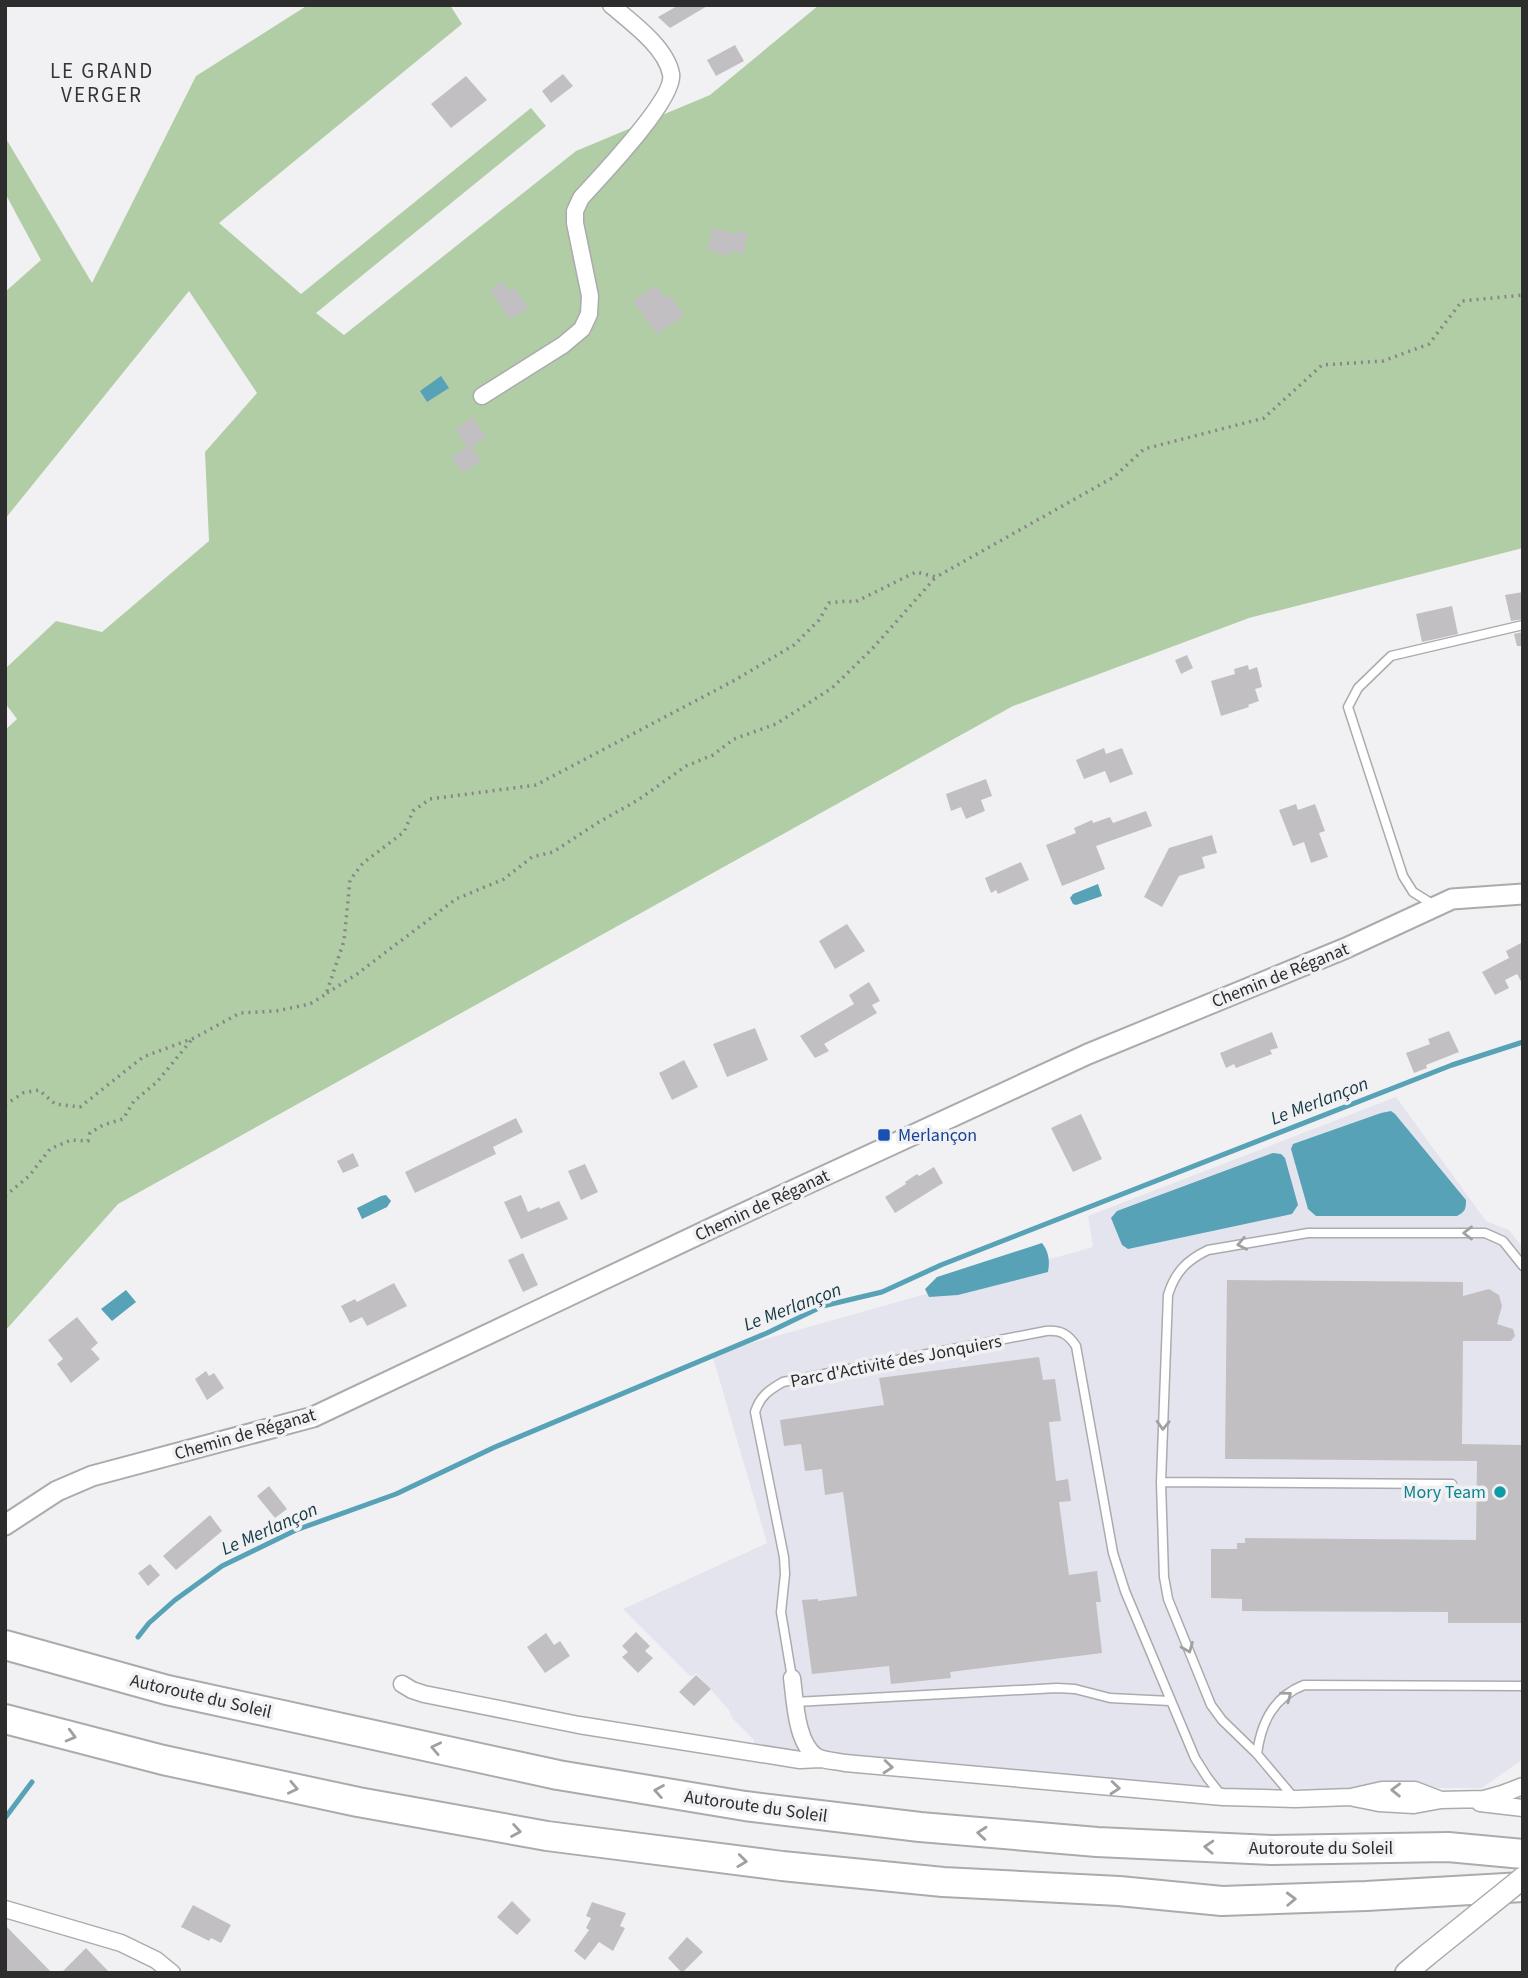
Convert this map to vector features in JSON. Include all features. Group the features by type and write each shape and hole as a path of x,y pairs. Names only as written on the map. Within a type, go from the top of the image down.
{"highway":[{"name":"Autoroute du Soleil","path":"5,1645 167,1690 558,1775 745,1806 920,1828 1097,1842 1272,1850 1448,1847 1523,1854"},
{"path":"5,1719 176,1763 358,1802 547,1836 782,1866 943,1882 1119,1891 1222,1901 1523,1887"},
{"path":"1448,1847 1523,1839"},
{"path":"1366,1896 1523,1899"}],"main road":[{"path":"1406,1973 1523,1878"}],"street":[{"path":"482,396 563,345 582,329 589,314 590,296 575,211 581,198 640,131 671,86 671,74 666,62 652,42 611,5"},
{"name":"Chemin de Réganat","path":"5,1525 57,1491 92,1476 313,1416 1088,1054 1346,948 1452,899 1523,894"},
{"name":"Parc d'Activité des Jonquiers","path":"792,1678 798,1719 806,1744 809,1750 821,1759"},
{"path":"402,1684 424,1694 579,1725 800,1760 821,1759 1223,1797 1351,1797 1382,1790 1415,1790 1449,1800 1523,1808"},
{"path":"1449,1800 1483,1799 1523,1786"},
{"path":"5,1909 121,1942 156,1960 172,1973"}],"lane":[{"path":"1437,906 1413,892 1403,876 1348,707 1358,688 1391,656 1523,625"},
{"path":"1295,1799 1222,1720 1211,1704 1168,1599 1164,1577 1161,1482 1168,1295 1172,1281 1181,1267 1194,1256 1208,1250 1308,1233 1485,1233 1503,1241 1523,1266"},
{"name":"Parc d'Activité des Jonquiers","path":"792,1678 781,1612 785,1557 755,1412 759,1401 769,1390 783,1382 1058,1330 1070,1337 1076,1346 1113,1553 1125,1591 1195,1758 1206,1777 1223,1797"},
{"path":"1161,1482 1452,1484"},
{"path":"1256,1754 1259,1739 1272,1710 1286,1695 1304,1685 1523,1686"},
{"path":"795,1702 1057,1688 1075,1689 1110,1698 1170,1701"}],"path":[{"path":"5,1105 23,1093 39,1090 55,1104 80,1107 143,1057 194,1038 240,1013 276,1011 310,1004 357,974 456,899 504,879 532,857 553,852 638,800 686,766 713,755 734,739 776,724 832,688 872,649 936,577 1114,477 1144,449 1264,418 1322,365 1383,361 1429,344 1462,302 1523,295"},
{"path":"326,994 344,941 350,880 363,863 404,832 413,811 430,799 536,785 736,680 794,645 819,620 829,603 855,602 916,572 936,577"},
{"path":"5,1196 29,1176 50,1149 71,1140 88,1141 90,1133 103,1125 123,1119 134,1101 157,1082 194,1038"}],"shaded area":[{"path":"1396,1097 1486,1221 1509,1230 1523,1248 1523,1759 1482,1788 1209,1789 1001,1775 754,1747 754,1740 732,1718 729,1710 696,1673 691,1677 623,1609 767,1543 712,1354 1093,1247 1088,1216"}],"green space":[{"path":"308,5 450,5 462,24 219,223 301,294 531,108 546,126 316,313 344,335 576,151 710,95 819,5 1523,5 1523,548 1249,618 1013,706 118,1204 5,1331 5,730 17,719 5,703 5,669 56,621 102,632 209,541 205,452 257,393 189,291 5,519 5,292 41,260 5,193 5,137 92,283 196,76"}],"water":[{"path":"441,376 449,388 427,402 420,391"},
{"path":"1098,884 1102,896 1073,904 1070,898 1073,894"},
{"path":"1391,1111 1466,1200 1463,1212 1457,1216 1316,1216 1308,1209 1291,1149 1293,1144"},
{"path":"1273,1153 1281,1154 1285,1158 1298,1205 1292,1214 1128,1249 1122,1245 1111,1218 1117,1211"},
{"path":"386,1195 391,1201 387,1207 362,1219 357,1208"},
{"path":"1042,1243 1048,1257 1048,1272 958,1295 929,1297 925,1289 937,1277"},
{"path":"126,1290 136,1302 112,1321 101,1309"}],"building":[{"path":"679,5 709,5 670,28 658,17"},
{"path":"735,45 744,61 716,76 707,60"},
{"path":"563,74 573,86 551,103 542,91"},
{"path":"466,76 487,100 451,128 431,104"},
{"path":"712,228 748,233 743,254 730,251 729,256 708,251"},
{"path":"502,281 509,291 513,287 529,308 510,319 490,290"},
{"path":"656,285 665,298 669,295 685,315 657,334 633,301"},
{"path":"473,417 486,437 472,447 481,461 463,473 451,457 467,447 455,429"},
{"path":"1523,592 1523,619 1511,621 1505,595"},
{"path":"1452,606 1458,634 1422,642 1416,614"},
{"path":"1523,632 1523,646 1517,646 1514,634"},
{"path":"1187,655 1193,668 1181,674 1175,660"},
{"path":"1248,665 1249,670 1257,667 1262,687 1255,689 1259,701 1221,716 1211,681 1235,674 1234,669"},
{"path":"1104,748 1106,754 1122,748 1133,774 1110,783 1105,771 1084,779 1076,760"},
{"path":"986,779 992,796 981,800 985,811 966,819 961,807 951,811 946,794"},
{"path":"1296,804 1298,810 1315,804 1325,831 1319,833 1328,857 1311,863 1304,842 1293,846 1279,810"},
{"path":"1146,811 1152,826 1096,846 1105,869 1062,886 1046,845 1076,833 1074,828 1092,820 1093,823 1110,817 1113,823"},
{"path":"1212,835 1217,853 1202,857 1205,868 1179,876 1162,907 1144,897 1169,848"},
{"path":"1021,862 1029,880 998,894 996,890 991,893 985,878"},
{"path":"847,924 865,951 835,969 819,941"},
{"path":"1523,942 1523,985 1517,974 1505,980 1509,988 1495,995 1482,972 1509,958 1506,951"},
{"path":"869,982 880,1001 872,1005 877,1013 824,1044 829,1051 815,1058 800,1036 854,1004 849,995"},
{"path":"755,1028 768,1060 727,1077 713,1044"},
{"path":"1449,1031 1459,1052 1426,1065 1427,1068 1414,1073 1406,1053 1430,1044 1428,1039"},
{"path":"1272,1032 1278,1048 1270,1050 1272,1054 1236,1068 1234,1064 1226,1068 1220,1053"},
{"path":"684,1060 698,1087 672,1100 659,1073"},
{"path":"1081,1114 1102,1159 1073,1172 1051,1128"},
{"path":"516,1118 523,1132 493,1147 496,1154 415,1193 405,1172"},
{"path":"353,1153 359,1166 343,1173 337,1161"},
{"path":"585,1164 598,1192 581,1200 568,1171"},
{"path":"934,1167 943,1183 895,1213 885,1197 917,1174 919,1176"},
{"path":"521,1195 528,1212 559,1201 568,1219 521,1239 504,1202"},
{"path":"523,1253 538,1285 523,1292 508,1260"},
{"path":"1227,1280 1463,1282 1463,1296 1489,1289 1499,1295 1502,1306 1497,1324 1513,1329 1515,1336 1511,1341 1463,1341 1462,1444 1523,1445 1523,1623 1448,1623 1448,1612 1242,1611 1242,1599 1211,1598 1211,1549 1237,1549 1237,1543 1245,1543 1245,1538 1476,1540 1477,1461 1225,1459"},
{"path":"394,1283 407,1306 367,1326 362,1317 350,1323 341,1306 355,1299 357,1302"},
{"path":"77,1317 98,1343 91,1349 100,1359 71,1383 57,1364 63,1359 48,1340"},
{"path":"1039,1357 1043,1380 1055,1379 1061,1421 1049,1422 1056,1481 1068,1479 1071,1501 1059,1502 1069,1575 1097,1571 1101,1602 1096,1602 1102,1653 950,1672 951,1678 891,1684 889,1666 812,1674 802,1600 818,1601 857,1596 843,1492 825,1495 822,1469 805,1471 801,1444 784,1446 780,1420 884,1405 879,1378"},
{"path":"206,1371 209,1376 214,1373 224,1388 207,1400 195,1379"},
{"path":"269,1486 287,1509 275,1518 257,1496"},
{"path":"210,1515 222,1531 176,1570 163,1556"},
{"path":"150,1564 160,1575 148,1586 138,1573"},
{"path":"636,1632 650,1646 645,1651 653,1658 638,1673 622,1657 628,1652 622,1646"},
{"path":"546,1633 554,1645 560,1641 570,1656 545,1673 527,1647"},
{"path":"696,1675 711,1689 694,1706 679,1692"},
{"path":"512,1901 531,1920 517,1935 497,1917"},
{"path":"592,1902 626,1913 620,1926 625,1928 613,1951 599,1942 585,1960 574,1951 589,1930 586,1928 591,1918 586,1916"},
{"path":"193,1905 231,1925 221,1943 211,1938 209,1941 181,1927"},
{"path":"5,1925 52,1973 5,1973"},
{"path":"687,1937 703,1952 682,1973 668,1958"},
{"path":"86,1948 110,1973 61,1973"}],"waterway":[{"name":"Le Merlançon","path":"138,1637 149,1623 175,1600 222,1566 296,1530 396,1494 495,1447 767,1333 823,1306 882,1292 941,1265 1452,1065 1523,1042"},
{"name":"Le Merlançon","path":"5,1818 32,1782"}],"place":[{"name":"Merlançon","path":"884,1135"},
{"name":"Mory Team","path":"1500,1492"}],"district":[{"name":"LE GRAND VERGER","path":"102,83"}]}
